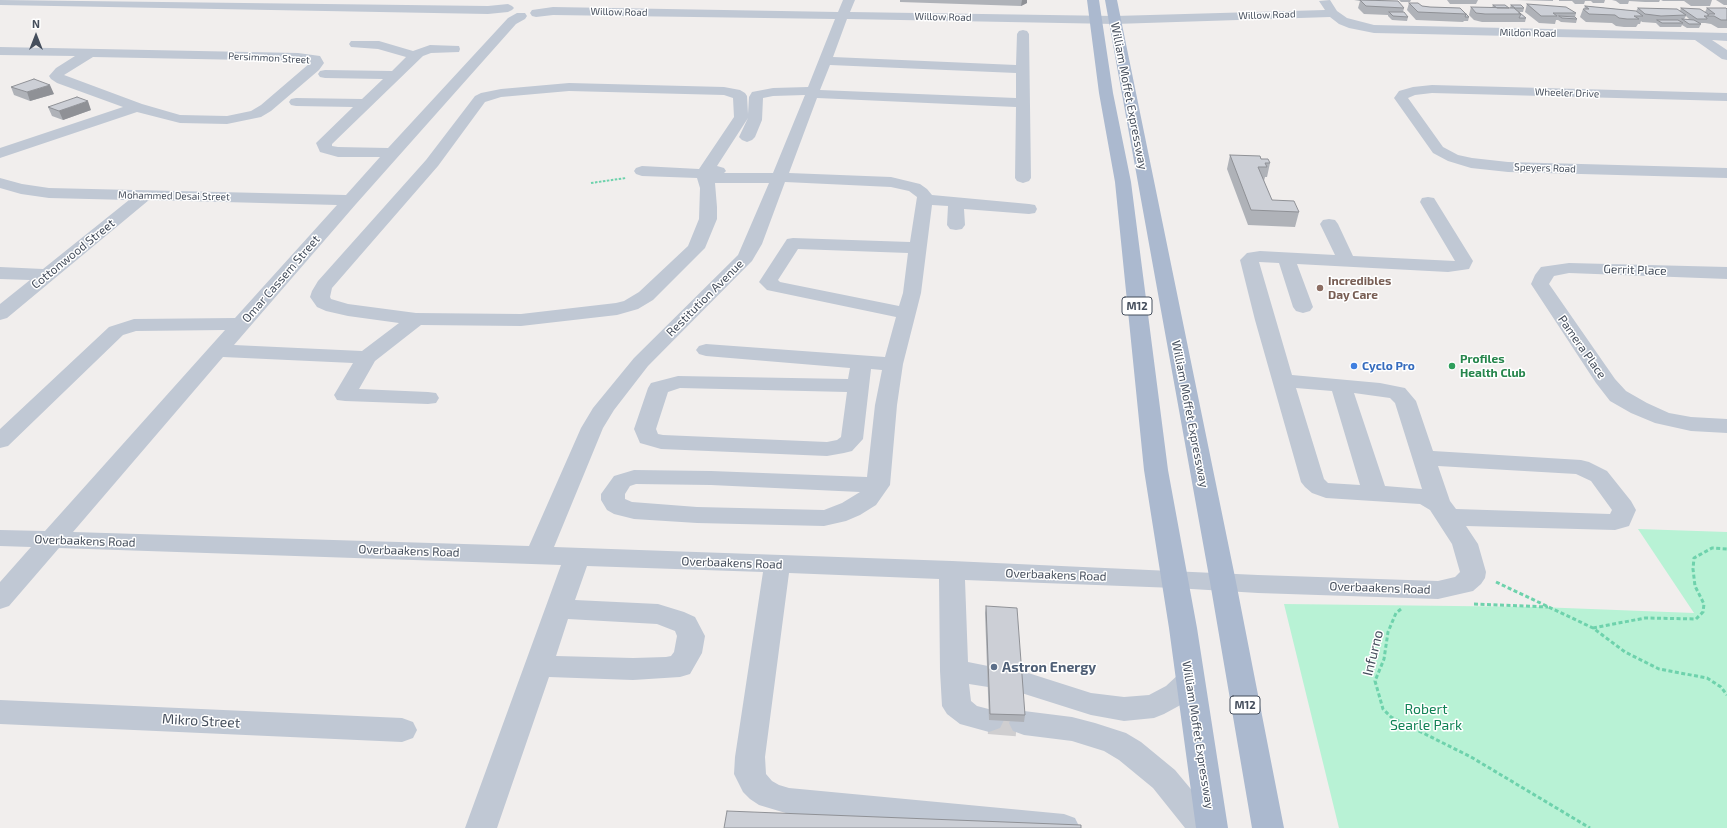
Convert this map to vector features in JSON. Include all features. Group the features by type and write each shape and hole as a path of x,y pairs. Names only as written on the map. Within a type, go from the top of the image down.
{"main road":[{"name":"William Moffet Expressway","path":"1111,0 1101,13 1123,182 1156,470 1175,579 1212,828"},
{"name":"William Moffet Expressway","path":"1101,13 1223,582 1268,828"}],"street":[{"path":"1324,0 1333,13"},
{"path":"0,2 488,10 511,15"},
{"path":"894,5 1026,7"},
{"name":"Willow Road","path":"511,15 535,7 553,11 847,8 1101,13 1333,13"},
{"name":"Restitution Avenue","path":"538,555 592,428 604,408 641,362 746,257 753,244 847,8"},
{"name":"Mildon Road","path":"1333,13 1343,21 1353,25 1374,29 1727,38"},
{"name":"Omar Cassem Street","path":"0,599 393,153 511,15"},
{"path":"1023,34 1023,178"},
{"path":"1699,37 1727,56"},
{"path":"355,44 379,45 415,56"},
{"path":"393,153 338,152 324,147 324,143 415,56 425,50 454,49"},
{"name":"Persimmon Street","path":"0,51 298,57 311,58 317,63 262,111 244,117 220,120 180,119 137,107 62,80 56,76 60,71 90,53"},
{"path":"825,61 1022,69"},
{"path":"326,74 394,75"},
{"path":"569,87 724,91 738,94 740,99 741,117 728,140 704,174 708,188 708,219 696,248 646,296 631,305 605,311 521,320 416,319 333,307 324,303 320,297 321,291 408,189 428,169 480,99 486,96 500,93 569,87"},
{"name":"Wheeler Drive","path":"1408,92 1432,89 1727,97"},
{"path":"747,137 755,120 757,95 773,92 1022,103"},
{"name":"Speyers Road","path":"1408,92 1402,96 1402,101 1438,150 1453,158 1471,163 1503,166 1727,173"},
{"path":"296,102 365,103"},
{"path":"0,153 137,107"},
{"path":"642,171 704,174 713,178 765,179 780,177 891,182 905,184 921,192 925,200 912,293 893,364 886,405 878,485 867,498 837,515 824,518 705,515 634,511 616,504 613,500 613,494 618,485 622,481 634,477 711,478 878,485"},
{"name":"Mohammed Desai Street","path":"0,183 35,192 350,200"},
{"name":"Cottonwood Street","path":"0,314 145,195"},
{"path":"925,200 1029,209"},
{"path":"956,202 956,225"},
{"path":"1424,458 1581,467 1594,472 1599,476 1624,510 1620,520 1614,522 1444,510 1424,497 1326,490 1320,488 1313,482 1249,260 1253,257 1346,260 1448,267 1463,265 1464,261 1428,202"},
{"path":"1329,224 1346,260"},
{"path":"907,314 774,286 768,282 793,243 919,248"},
{"path":"1286,258 1303,307"},
{"name":"Gerrit Place","path":"1544,275 1555,270 1569,268 1727,273"},
{"path":"0,274 48,275"},
{"name":"Pamera Place","path":"1544,275 1540,284 1544,292 1607,383 1618,396 1639,408 1663,418 1680,422 1727,426"},
{"path":"416,319 367,357 345,395 428,398"},
{"path":"0,441 116,331 134,324 242,324"},
{"path":"706,350 893,364"},
{"path":"218,351 367,357"},
{"path":"858,386 678,382 659,388 645,429 648,438 660,442 827,449 844,446 852,439 861,362"},
{"path":"1283,381 1389,390 1397,393 1405,401 1424,458 1444,510 1465,544 1468,586"},
{"path":"1341,386 1375,494"},
{"name":"Overbaakens Road","path":"0,538 577,556 1438,590 1468,586"},
{"path":"481,828 577,556"},
{"path":"776,565 750,757 750,774 754,783 761,790 770,796 789,801 1064,828"},
{"path":"952,570 954,671 957,706 970,716 989,720"},
{"path":"539,666 632,669 666,668 680,666 688,653 689,632 685,624 674,619 658,614 559,609"},
{"path":"954,671 988,676"},
{"path":"1022,682 1104,707 1140,708 1154,706 1165,701 1176,694 1190,681"},
{"name":"Mikro Street","path":"0,712 402,730"},
{"path":"1024,723 1072,729 1115,742 1147,763 1164,779 1204,828"}],"path":[{"path":"591,183 627,178 634,173 642,171"},
{"path":"1593,628 1645,618 1696,619 1703,612 1704,604 1695,586 1693,569 1694,558 1712,548 1727,549"},
{"path":"1468,586 1548,607"},
{"path":"1468,586 1548,607 1593,628 1625,652 1659,669 1707,678 1721,687 1727,695"},
{"name":"Infurno","path":"1404,606 1396,614 1388,632 1384,659 1375,681 1383,709 1391,717 1471,757 1590,828"}],"green space":[{"name":"Robert Searle Park","path":"1638,529 1727,532 1727,828 1339,828 1284,604 1539,607 1694,613"}],"building":[{"path":"1360,0 1398,1 1404,8 1366,6"},
{"path":"1409,3 1418,3 1422,6 1430,7 1460,8 1466,14 1418,12"},
{"path":"1527,4 1566,7 1576,13 1553,13 1557,16 1541,16"},
{"path":"1493,5 1505,5 1509,8 1497,8"},
{"path":"1511,5 1521,5 1524,8 1515,8"},
{"path":"1585,6 1636,11 1643,16 1634,16 1639,19 1627,19 1619,18 1615,15 1589,14 1583,9 1589,9"},
{"path":"1471,7 1514,8 1521,14 1476,13"},
{"path":"1638,8 1677,9 1686,15 1661,16 1645,14"},
{"path":"1681,8 1700,9 1708,14 1708,16 1704,16 1707,19 1697,19"},
{"path":"1707,8 1726,8 1727,20 1721,20 1714,16 1708,16 1709,14 1715,14"},
{"path":"1389,12 1404,12 1408,17 1393,16"},
{"path":"1520,13 1526,18 1519,18 1521,14"},
{"path":"1559,16 1575,17 1577,19 1562,18"},
{"path":"1682,19 1694,20 1701,24 1689,24"},
{"path":"1657,20 1678,20 1683,23 1662,23"},
{"path":"34,79 50,85 27,92 11,87"},
{"path":"77,97 88,101 59,111 48,107"},
{"path":"1230,155 1260,156 1261,159 1268,159 1270,163 1265,163 1267,167 1258,167 1272,200 1294,201 1299,212 1251,210"},
{"path":"986,606 1017,608 1025,715 990,714"},
{"path":"727,811 1081,825 1081,828 724,828"}],"tunnel":[{"path":"989,720 1024,723"}],"place":[{"name":"Incredibles Day Care","path":"1320,288"},
{"name":"Cyclo Pro","path":"1354,366"},
{"name":"Profiles Health Club","path":"1452,366"},
{"name":"Astron Energy","path":"994,667"}]}
